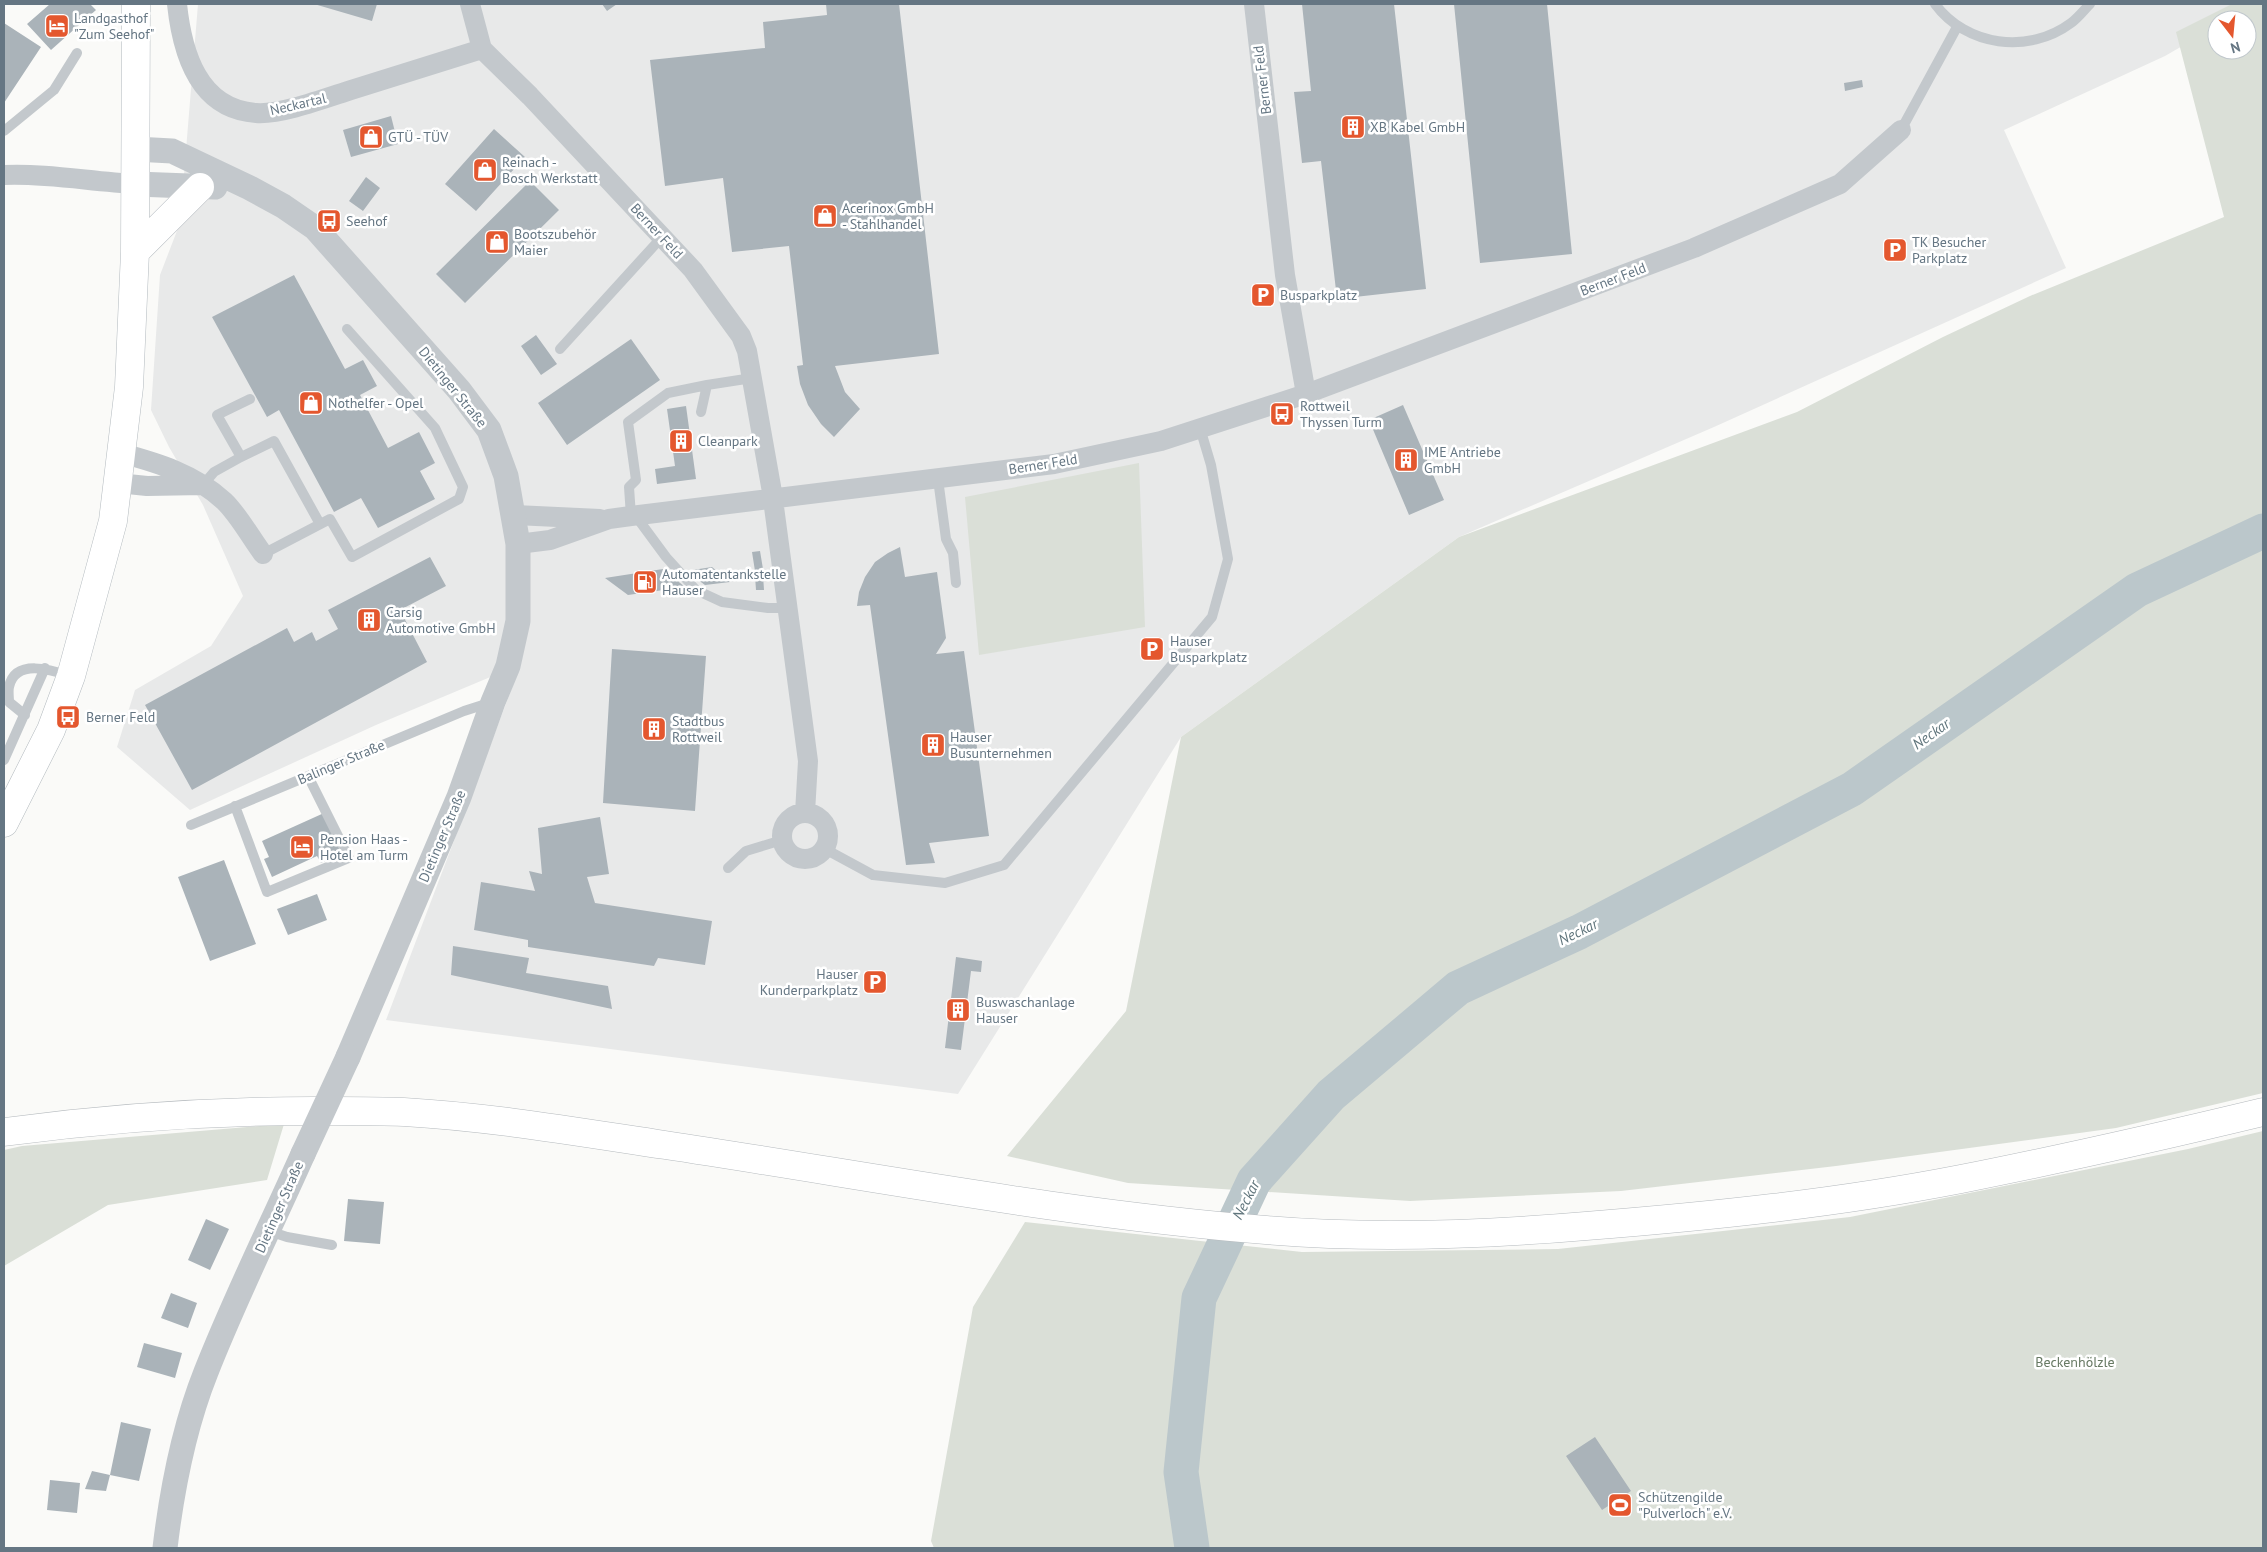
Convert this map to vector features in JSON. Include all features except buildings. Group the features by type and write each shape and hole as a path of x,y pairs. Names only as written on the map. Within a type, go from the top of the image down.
{"main road":[{"path":"4,823 51,730 71,676 113,521 129,387 135,252 136,4"},
{"path":"135,252 200,187"},
{"path":"4,1132 124,1118 213,1113 292,1110 402,1112 527,1124 1045,1204 1195,1224 1273,1231 1363,1234 1464,1233 1560,1228 1731,1213 1848,1198 1960,1179 2263,1112"}],"street":[{"name":"Neckartal","path":"178,4 180,34 199,80 211,95 230,107 256,114 296,107 482,49"},
{"path":"470,4 482,49"},
{"name":"Berner Feld","path":"1254,4 1285,275 1306,394"},
{"name":"Berner Feld","path":"482,49 530,96 705,284 741,336 747,351 772,497 808,761 805,812"},
{"name":"Berner Feld","path":"515,515 610,519 772,497 1054,464 1161,441 1306,394 1694,248 1840,184 1901,130"},
{"name":"Dietinger Straße","path":"136,149 172,151 250,188 283,206 315,228 459,390 488,430 506,476 515,515 518,544 518,622 508,666 459,797 348,1057 205,1373 185,1440 168,1517 165,1548"},
{"path":"4,175 50,175 99,182 136,184"},
{"name":"Dietinger Straße","path":"136,184 250,188"},
{"path":"121,453 149,460 183,473 203,485 225,502 263,554"},
{"path":"118,483 147,486 203,485"},
{"name":"Berner Feld","path":"518,544 550,540 610,519"},
{"path":"805,812 819,817 827,828 828,842 825,849 813,858 797,858 785,848 782,840 783,827 792,816 805,812"}],"lane":[{"path":"1935,4 1944,17 1957,27 1985,39 2015,43 2045,37 2072,23 2090,4"},
{"path":"1901,130 1957,27"},
{"path":"4,131 54,90 77,53"},
{"path":"560,349 662,237"},
{"path":"263,554 330,519 352,557 459,499 463,487 435,428 347,329"},
{"path":"752,378 668,393 628,422 636,480 630,487 633,516 696,590 722,602 768,608 786,608"},
{"path":"701,412 707,385"},
{"path":"240,457 217,415 250,399"},
{"path":"825,849 873,875 946,883 1004,865 1212,618 1228,559 1211,465 1200,428"},
{"path":"203,485 214,472 274,440 320,524"},
{"path":"938,479 946,539 953,553 956,583"},
{"path":"24,715 9,702 9,687 14,676 27,669 45,668 71,676"},
{"path":"4,760 45,668"},
{"name":"Balinger Straße","path":"191,825 464,711 493,702"},
{"path":"235,806 267,892 349,858 308,776"},
{"path":"728,868 746,851 782,840"},
{"path":"268,1231 287,1237 332,1245"}],"shaded area":[{"name":"Berner Feld","path":"198,4 2233,4 2227,10 2207,10 2207,32 2165,56 2004,130 2066,268 1714,427 1459,537 1181,737 958,1094 386,1020 521,664 376,725 190,810 117,747 135,690 211,646 243,596 203,505 169,447 151,410 160,275 180,223"}],"green space":[{"path":"2232,4 2263,4 2263,1093 2116,1128 1836,1166 1621,1191 1410,1201 1128,1183 1007,1156 1126,1011 1181,737 1459,537 1797,412 1943,337 2030,296 2224,217 2176,32 2207,16 2207,60 2257,60 2257,10 2220,10"},
{"path":"1139,463 1145,627 979,655 965,497"},
{"path":"284,1124 267,1180 108,1205 4,1266 4,1150 22,1146"},
{"name":"Beckenhölzle","path":"2263,1131 2263,1548 934,1548 931,1541 973,1307 1025,1222 1302,1252 1558,1249 1850,1217 2188,1149"}],"waterway":[{"name":"Neckar","path":"1192,1548 1181,1472 1199,1298 1254,1181 1331,1095 1458,988 1579,932 1852,789 2137,590 2263,531"}],"place":[{"name":"Landgasthof \"Zum Seehof\"","path":"57,26"},
{"name":"XB Kabel GmbH","path":"1353,127"},
{"name":"GTÜ - TÜV","path":"371,137"},
{"name":"Reinach - Bosch Werkstatt","path":"485,170"},
{"name":"Acerinox GmbH - Stahlhandel","path":"825,216"},
{"name":"Seehof","path":"329,221"},
{"name":"Bootszubehör Maier","path":"497,242"},
{"name":"TK Besucher Parkplatz","path":"1895,250"},
{"name":"Busparkplatz","path":"1263,295"},
{"name":"Nothelfer - Opel","path":"311,403"},
{"name":"Rottweil Thyssen Turm","path":"1282,414"},
{"name":"Cleanpark","path":"681,441"},
{"name":"IME Antriebe GmbH","path":"1406,460"},
{"name":"Automatentankstelle Hauser","path":"645,582"},
{"name":"Carsig Automotive GmbH","path":"369,620"},
{"name":"Hauser Busparkplatz","path":"1152,649"},
{"name":"Berner Feld","path":"68,717"},
{"name":"Stadtbus Rottweil","path":"654,729"},
{"name":"Hauser Busunternehmen","path":"933,745"},
{"name":"Pension Haas - Hotel am Turm","path":"302,847"},
{"name":"Hauser Kunderparkplatz","path":"875,982"},
{"name":"Buswaschanlage Hauser","path":"958,1010"},
{"name":"Schützengilde \"Pulverloch\" e.V.","path":"1620,1505"}]}
